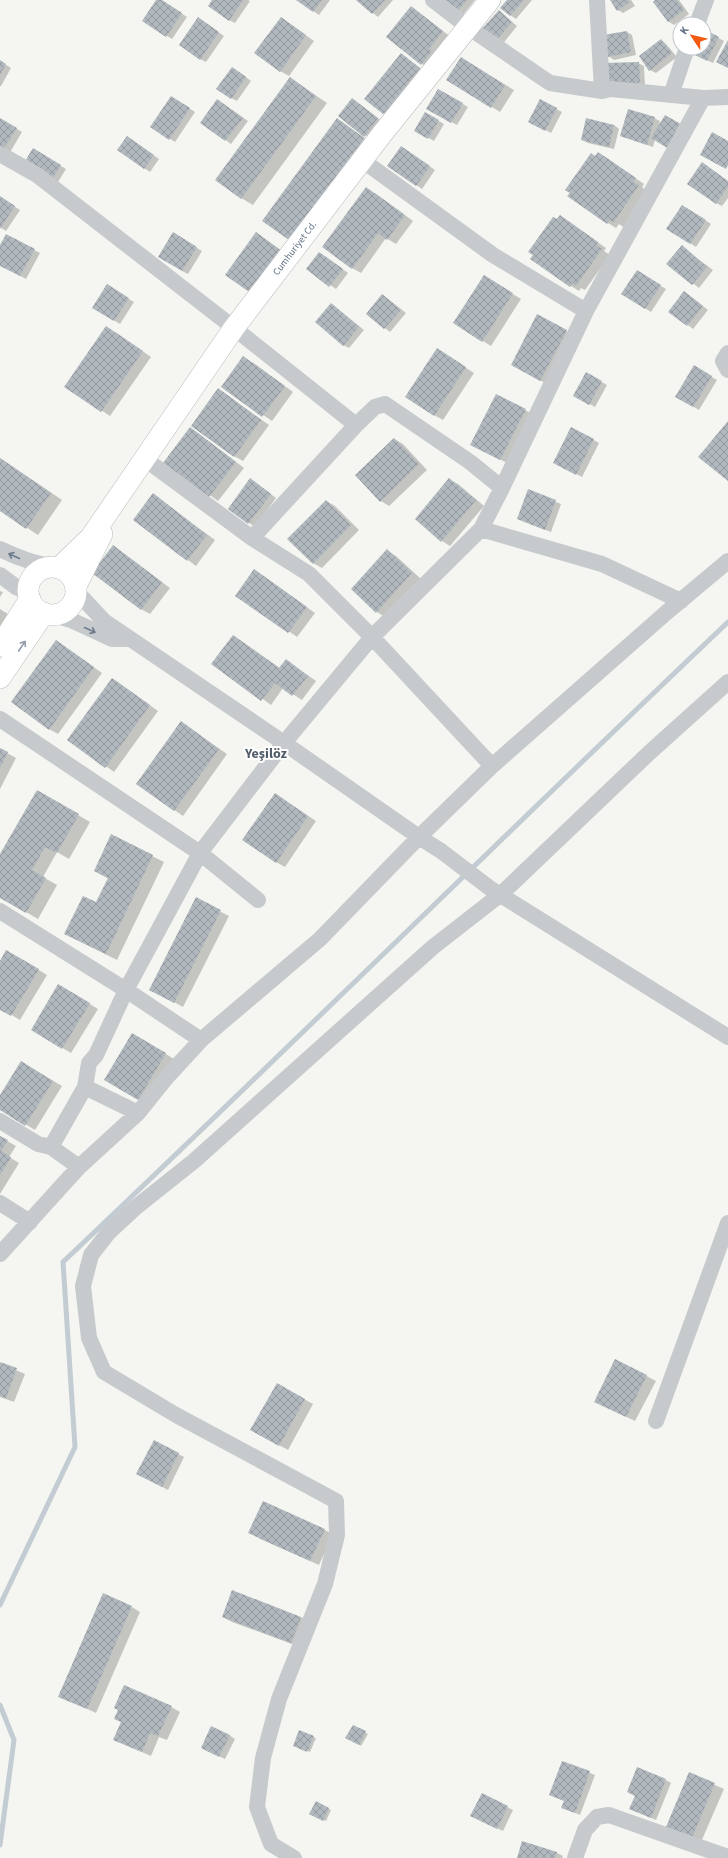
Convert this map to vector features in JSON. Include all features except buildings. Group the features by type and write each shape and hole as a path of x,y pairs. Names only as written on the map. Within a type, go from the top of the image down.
{"main road":[{"name":"Cumhuriyet Cd.","path":"112,506 234,328 362,160 490,0"},
{"path":"57,567 91,537 112,506"},
{"path":"76,589 99,543 112,506"},
{"path":"0,678 39,605 31,579 36,573 48,567 57,567 69,573 76,589 76,596 72,606 64,612 39,605"},
{"path":"0,646 39,605"}],"street":[{"path":"432,0 468,27 550,83 602,92 611,89 703,98 728,97"},
{"path":"597,0 602,92"},
{"path":"700,16 706,0"},
{"path":"671,95 684,56"},
{"path":"51,1147 85,1087 89,1063 96,1055 126,990 200,853 284,743 372,637 481,528 502,488 586,310 703,98"},
{"path":"0,154 37,175 356,425"},
{"path":"362,160 493,255 586,310"},
{"path":"728,353 723,360 728,370"},
{"path":"252,538 356,425 375,407 385,404 470,462 502,488"},
{"path":"145,459 252,538 309,574 372,637 492,766"},
{"path":"481,528 602,564 681,601"},
{"path":"0,549 16,557 38,564 57,567"},
{"path":"0,1254 80,1167 138,1113 167,1077 202,1040 320,939 419,837 492,766 728,561"},
{"path":"0,575 39,605 112,639 130,639"},
{"path":"76,589 104,622 284,743 419,837 442,851 496,891 728,1037"},
{"path":"294,1858 271,1844 257,1807 263,1758 279,1699 325,1584 336,1536 336,1501 176,1415 104,1372 89,1338 83,1286 91,1255 119,1222 194,1161 728,682"},
{"path":"0,719 200,853 258,900"},
{"path":"0,912 126,990 202,1040"},
{"path":"85,1087 138,1113"},
{"path":"0,1121 38,1144 51,1147 80,1167"},
{"path":"0,1203 30,1222"},
{"path":"656,1421 728,1223"},
{"path":"575,1858 585,1830 597,1817 609,1815 728,1857"}],"waterway":[{"path":"0,1605 75,1447 63,1262 230,1103 728,622"},
{"path":"0,1705 14,1740 0,1845"}],"district":[{"name":"Yeşilöz","path":"266,754"}]}
